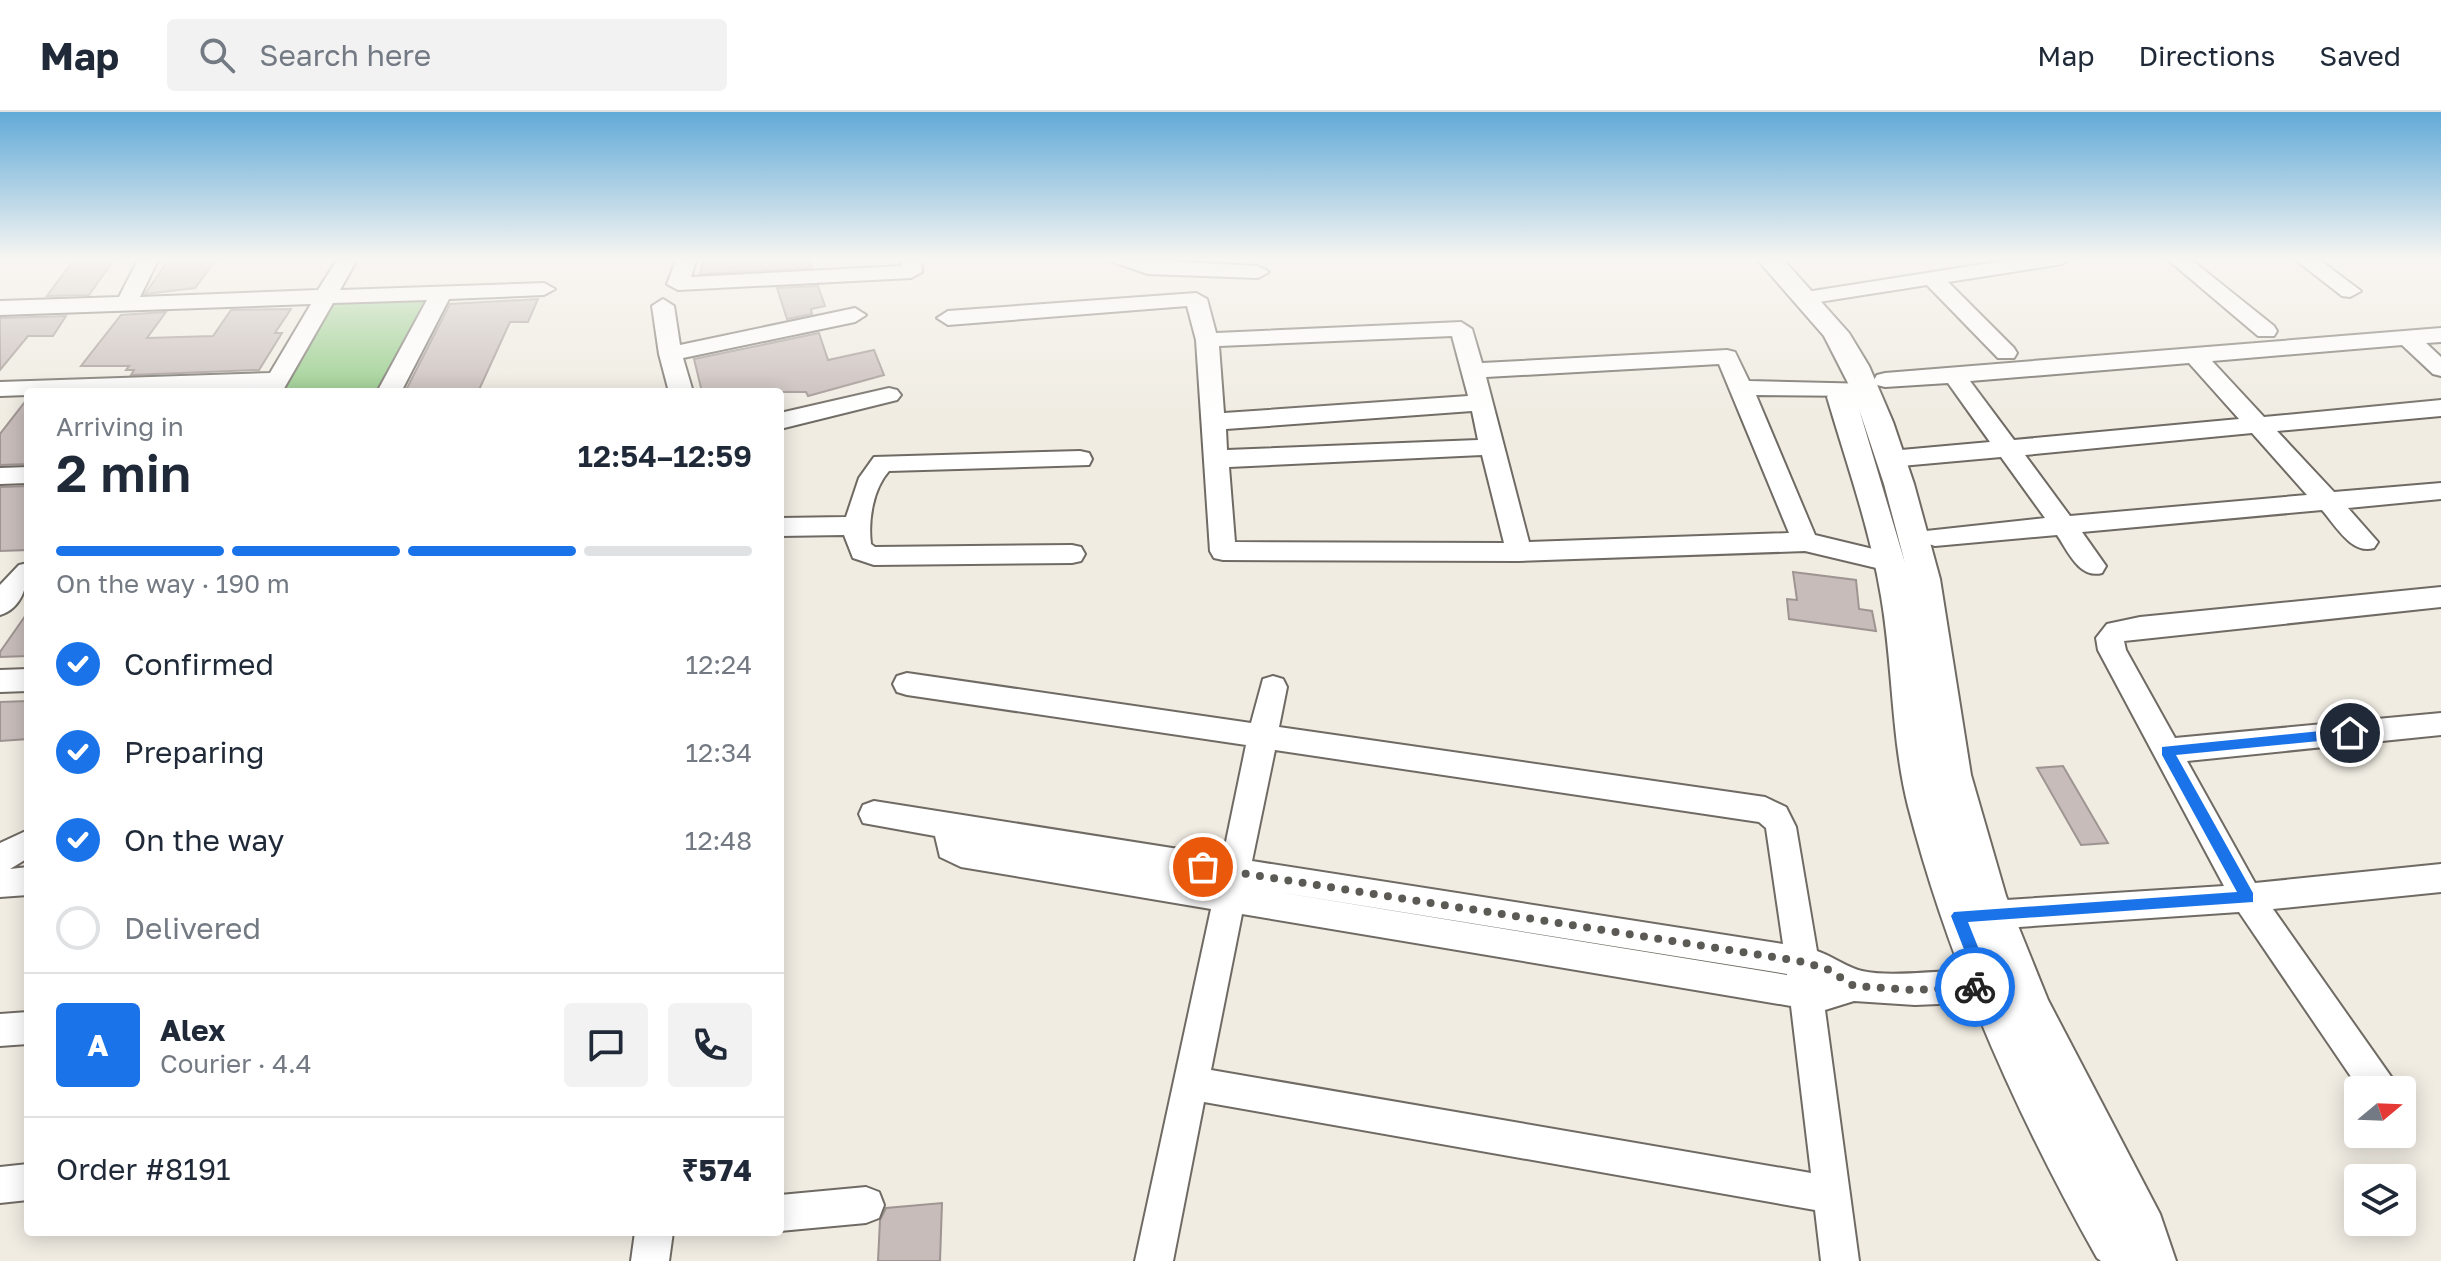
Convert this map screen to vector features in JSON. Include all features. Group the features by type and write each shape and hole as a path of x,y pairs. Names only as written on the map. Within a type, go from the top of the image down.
{"street":[{"path":"91,388 273,386 317,312"},
{"path":"391,388 431,312"},
{"path":"664,312 670,354 680,388"},
{"path":"948,318 1031,312"},
{"path":"1199,312 1207,340 1223,551 1519,552 1805,542 1914,555 2064,526 2441,491"},
{"path":"1817,312 1875,384 1914,555 1902,622 1917,757 1926,804 1976,916 2011,965 2043,1041 2144,1230 2153,1261"},
{"path":"1961,312 2006,353"},
{"path":"2242,312 2266,331"},
{"path":"670,354 855,315"},
{"path":"1207,340 1461,329 1519,552"},
{"path":"1741,388 1875,384 2441,335"},
{"path":"2407,338 2441,369"},
{"path":"2195,356 2365,542"},
{"path":"1473,371 1727,357 1805,542"},
{"path":"1954,375 2093,566"},
{"path":"1875,384 1841,397 1914,555"},
{"path":"0,389 24,389"},
{"path":"784,420 889,395"},
{"path":"1213,422 1481,403"},
{"path":"1890,459 2441,408"},
{"path":"1215,459 1492,447"},
{"path":"1072,554 874,556 862,551 857,542 856,526 872,472 883,463 1080,459"},
{"path":"0,476 24,475"},
{"path":"784,527 856,526"},
{"path":"0,605 24,575"},
{"path":"2370,1076 2247,898 2112,650 2110,638 2117,631 2441,597"},
{"path":"0,681 24,680"},
{"path":"907,684 1765,810 1775,816 1781,827 1840,1261"},
{"path":"1154,1261 1273,687"},
{"path":"2167,751 2441,724"},
{"path":"874,814 954,827 949,840 951,848 961,854 1232,885 1802,972 1827,995 1854,986 1915,990 1986,987"},
{"path":"1976,916 2247,898 2441,878"},
{"path":"0,883 24,881"},
{"path":"1976,916 1986,987 2025,1076 2079,1183 2113,1242 2136,1261"},
{"path":"0,1030 24,1028"},
{"path":"1191,1083 1831,1195"},
{"path":"0,1185 24,1182"},
{"path":"784,1213 866,1205"},
{"path":"650,1261 653,1236"}],"green space":[{"path":"326,312 425,312 384,388 282,388"}],"building":[{"path":"166,312 147,338 213,336 230,312 289,312 275,333 282,333 259,370 131,375 134,370 126,370 129,366 81,366 121,315"},
{"path":"446,312 533,312 528,322 510,322 480,388 407,388"},
{"path":"785,312 812,312 812,314 787,319"},
{"path":"66,316 53,336 28,336 0,370 0,318"},
{"path":"819,333 828,360 874,350 884,375 808,396 806,392 784,392 784,388 701,388 694,359"},
{"path":"24,403 24,464 0,465 0,434"},
{"path":"24,486 24,550 0,551 0,487"},
{"path":"1793,572 1856,580 1859,609 1872,611 1876,631 1789,619 1787,599 1797,600"},
{"path":"24,618 24,656 0,657 0,652"},
{"path":"24,701 24,739 0,741 0,702"},
{"path":"2063,766 2108,843 2081,845 2037,768"},
{"path":"942,1203 940,1261 878,1261 880,1220 886,1208"}],"way so far":[{"path":"1203,867 1799,961 1827,969 1854,986 1915,990 1975,987"}],"route":[{"path":"1975,987 1986,987 1959,916 2247,898 2167,751 2350,733"}]}
